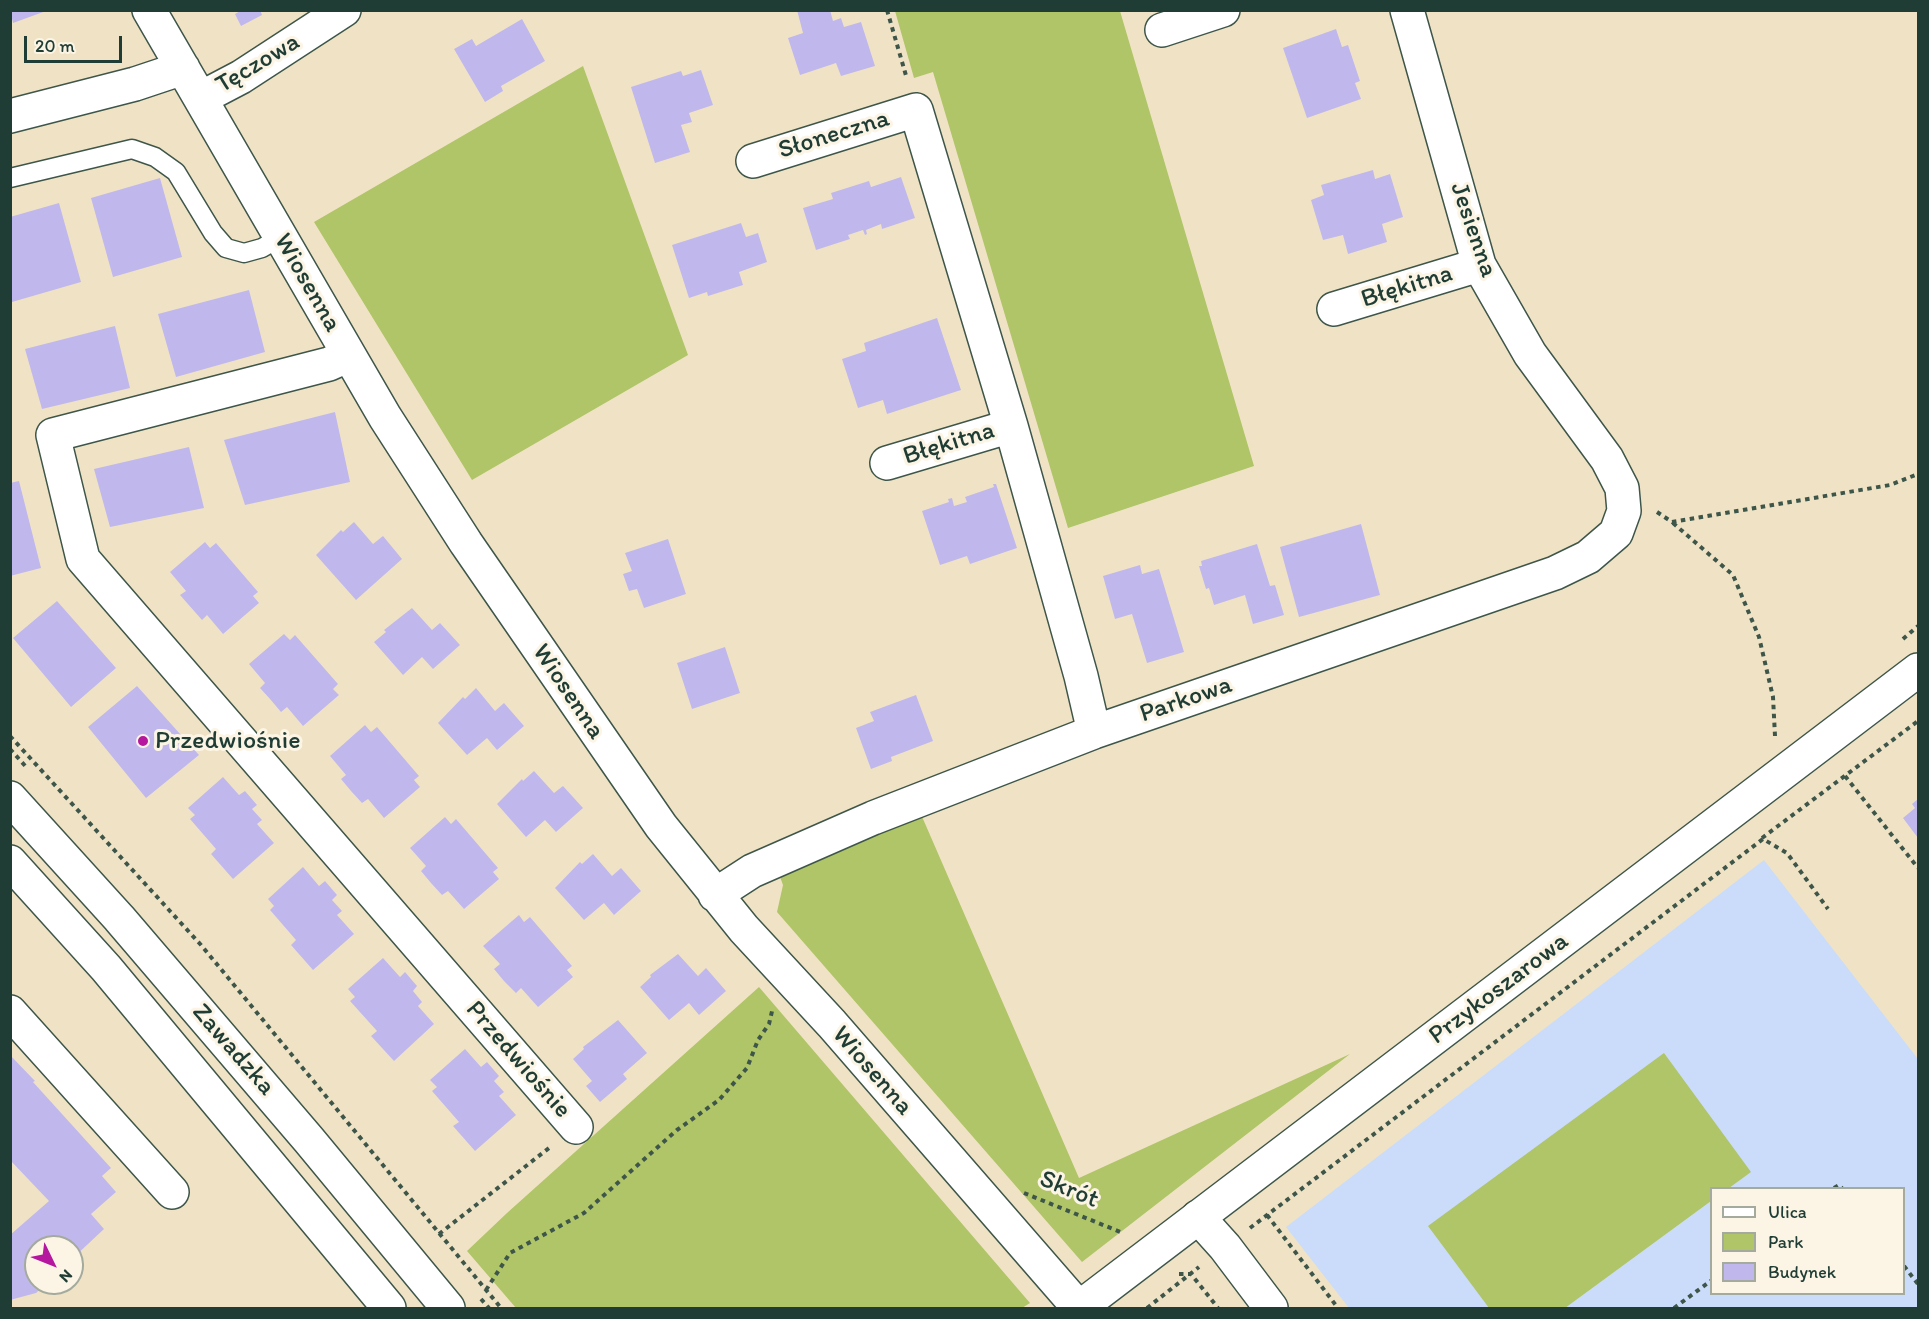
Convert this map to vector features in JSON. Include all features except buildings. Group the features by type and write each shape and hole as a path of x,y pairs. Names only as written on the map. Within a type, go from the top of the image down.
{"street":[{"name":"Wiosenna","path":"149,10 385,417 466,543 661,826 715,895 832,1024 1079,1308"},
{"name":"Tęczowa","path":"201,98 241,77 344,10"},
{"path":"1162,30 1223,10"},
{"name":"Jesienna","path":"1407,10 1479,265 1530,354 1607,459 1622,488"},
{"path":"10,116 135,84 183,68"},
{"path":"915,110 1011,426 1081,676 1094,732"},
{"name":"Słoneczna","path":"753,161 915,110"},
{"name":"Błękitna","path":"1334,309 1479,265"},
{"name":"Przedwiośnie","path":"349,355 329,364 53,435 83,559 576,1127"},
{"name":"Błękitna","path":"887,463 1011,426"},
{"name":"Parkowa","path":"715,895 752,871 873,818 1094,732 1555,573 1588,557 1616,533 1624,511 1622,488"},
{"name":"Przykoszarowa","path":"1079,1308 1918,670"},
{"name":"Zawadzka","path":"10,798 119,918 309,1140 448,1308"},
{"name":"Zawadzka","path":"10,862 106,968 389,1308"},
{"path":"10,1012 172,1192"},
{"path":"1198,1217 1225,1247 1271,1308"}],"lane":[{"path":"10,178 132,149 155,157 176,172 213,233 226,248 244,253 261,248 280,237"}],"path":[{"path":"887,10 915,110"},
{"path":"1672,522 1890,485 1918,474"},
{"path":"1622,488 1672,522 1733,575 1759,637 1773,697 1778,778"},
{"path":"10,736 201,945 501,1308"},
{"path":"1845,776 1918,868"},
{"path":"1147,1308 1763,839 1787,853 1828,909"},
{"path":"486,1290 510,1253 584,1213 677,1130 718,1100 747,1068 758,1040 769,1024 771,1010 776,1003"},
{"path":"439,1234 576,1127"},
{"name":"Skrót","path":"1015,1190 1129,1235"},
{"path":"1268,1215 1338,1308"},
{"path":"1905,1267 1918,1284"},
{"path":"1674,1308 1710,1281"}],"shaded area":[{"path":"1764,860 1918,1059 1918,1308 1349,1308 1286,1227"}],"green space":[{"path":"895,11 1120,11 1254,466 1068,528 933,72 914,78"},
{"path":"583,66 688,355 472,480 314,222"},
{"path":"920,812 1079,1178 1350,1054 1082,1262 777,912 783,885 779,874"},
{"path":"759,987 1030,1303 1022,1308 516,1308 467,1251"},
{"path":"1664,1053 1751,1172 1730,1187 1710,1187 1710,1202 1565,1308 1489,1308 1428,1226"}],"place":[{"name":"Przedwiośnie","path":"143,741"}]}
